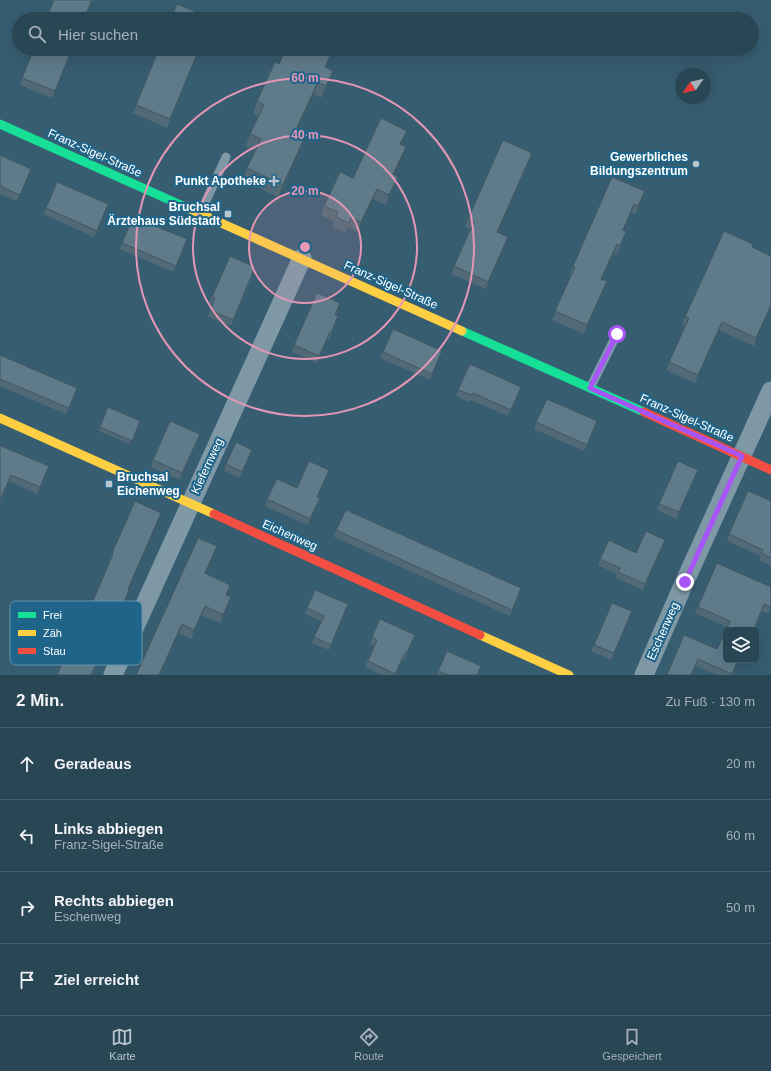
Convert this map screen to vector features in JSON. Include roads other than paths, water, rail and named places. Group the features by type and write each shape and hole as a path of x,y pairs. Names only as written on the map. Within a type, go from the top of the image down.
{"street":[{"name":"Franz-Sigel-Straße","path":"0,124 302,258 771,470"},
{"name":"Kiefernweg","path":"142,610 302,258"},
{"name":"Eschenweg","path":"644,675 771,391"},
{"name":"Eichenweg","path":"0,418 569,675"},
{"name":"Kiefernweg","path":"113,675 117,665"}],"lane":[{"path":"200,214 226,157"},
{"path":"590,388 617,334"}],"place":[{"name":"Gewerbliches Bildungszentrum","path":"696,164"},
{"name":"Punkt Apotheke","path":"274,181"},
{"name":"Bruchsal Ärztehaus Südstadt","path":"228,214"},
{"name":"Bruchsal Eichenweg","path":"109,484"}]}
